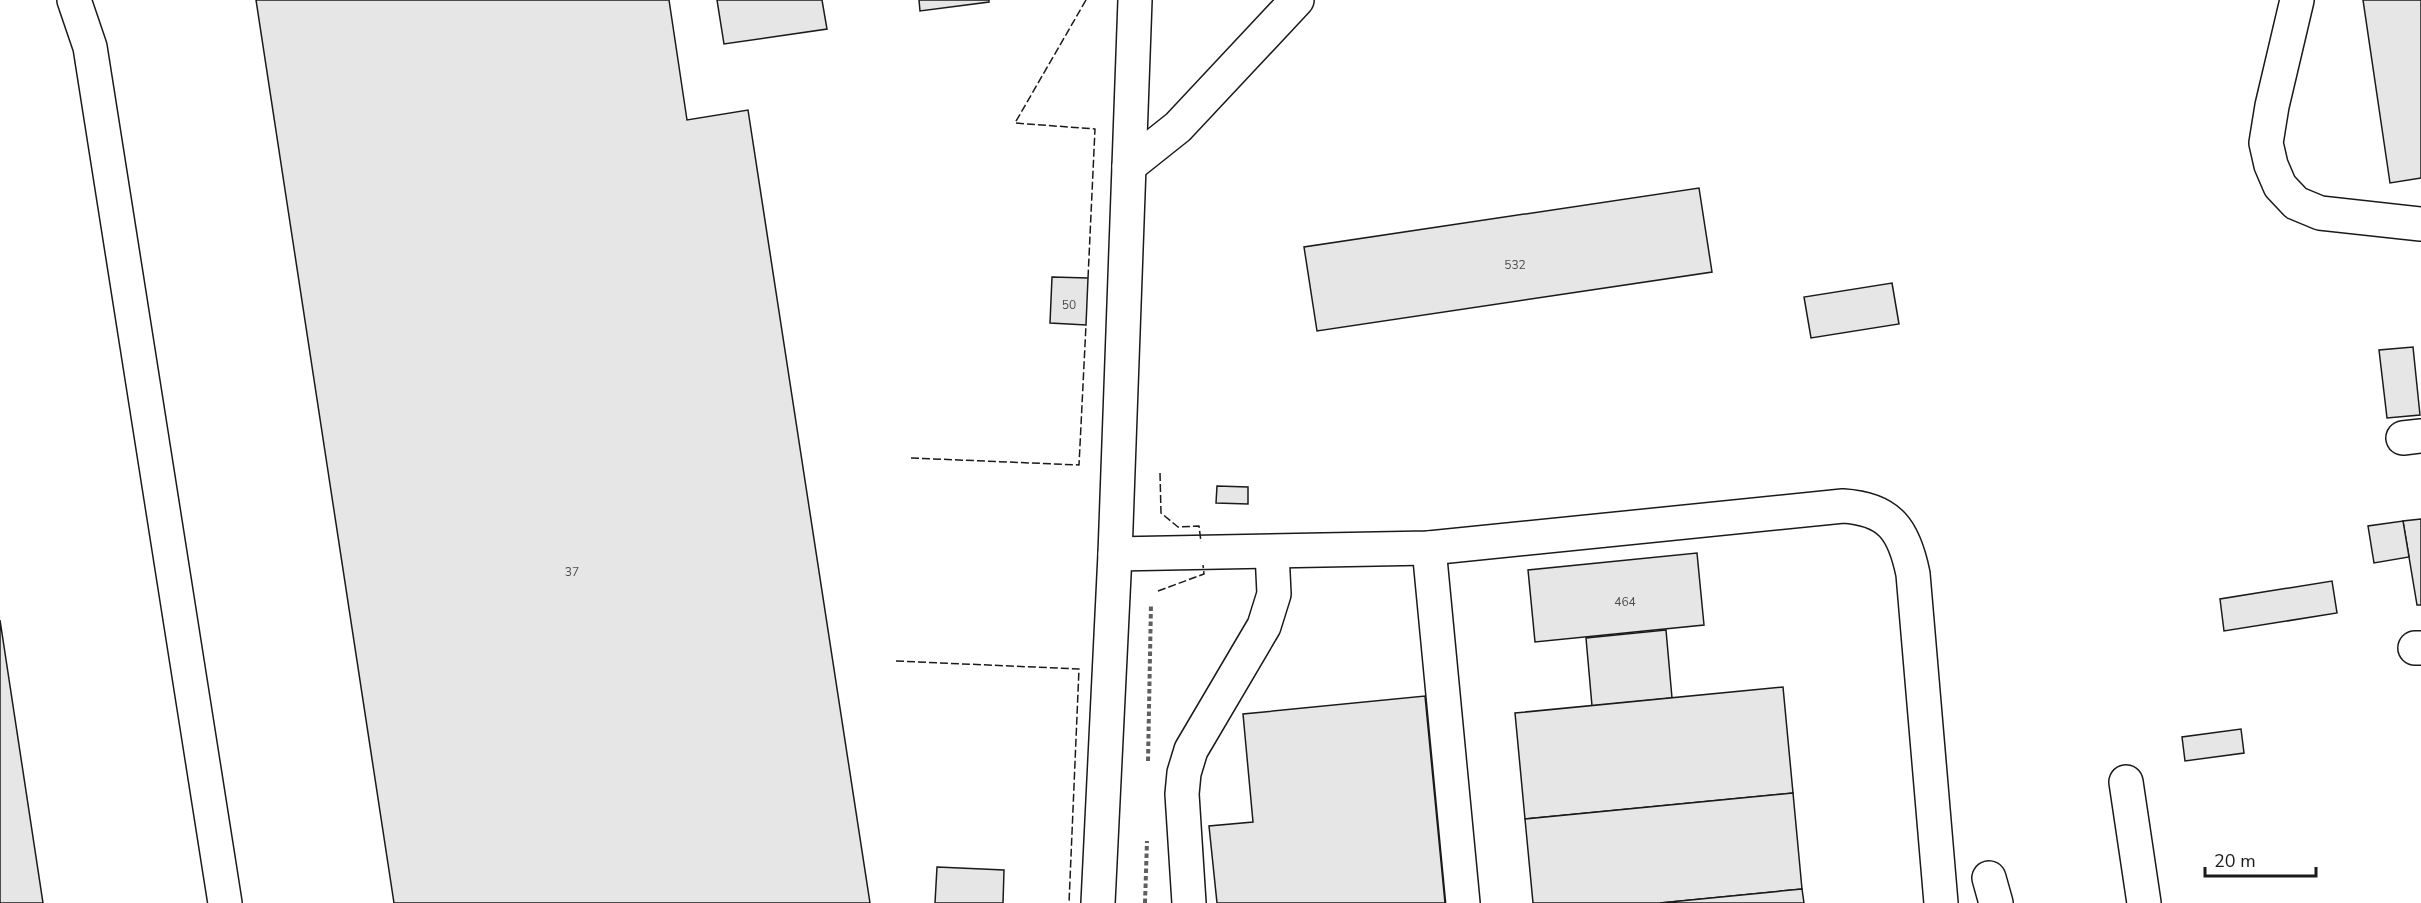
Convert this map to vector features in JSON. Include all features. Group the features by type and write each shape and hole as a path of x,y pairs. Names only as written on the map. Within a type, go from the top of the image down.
{"street":[{"path":"74,0 90,47 225,903"},
{"path":"1098,903 1115,555 1135,0"},
{"path":"1129,166 1178,127 1297,0"},
{"path":"2297,0 2272,106 2266,143 2271,165 2280,186 2296,203 2320,213 2421,224"},
{"path":"1115,555 1429,548 1843,506 1864,507 1877,512 1891,522 1900,536 1908,550 1913,574 1941,903"},
{"path":"1429,548 1463,903"},
{"path":"1189,903 1182,794 1184,773 1191,750 1264,626 1274,594 1272,552"},
{"path":"2126,782 2144,903"}],"building":[{"path":"256,0 669,0 687,120 748,110 870,903 394,903"},
{"path":"717,0 822,0 827,29 724,44"},
{"path":"919,0 989,0 989,2 920,11"},
{"path":"2363,0 2421,0 2421,178 2390,183"},
{"path":"1699,188 1712,272 1317,331 1304,247"},
{"path":"1052,277 1088,278 1086,325 1050,323"},
{"path":"1892,283 1899,324 1811,338 1804,297"},
{"path":"2413,347 2420,415 2387,418 2379,350"},
{"path":"1217,486 1248,487 1248,504 1216,503"},
{"path":"2421,519 2421,605 2417,605 2403,521"},
{"path":"2403,521 2409,557 2374,563 2368,526"},
{"path":"1697,553 1704,625 1535,642 1528,570"},
{"path":"2332,581 2337,613 2224,631 2220,599"},
{"path":"0,620 43,903 0,903"},
{"path":"1666,630 1672,698 1592,706 1586,638"},
{"path":"1783,687 1793,793 1525,819 1515,713"},
{"path":"1425,696 1445,903 1217,903 1209,826 1253,822 1243,714"},
{"path":"2241,729 2244,753 2185,761 2182,737"},
{"path":"1793,793 1802,889 1660,903 1533,903 1525,819"},
{"path":"937,867 1004,870 1003,903 935,903"},
{"path":"1802,889 1804,903 1660,903"}],"fence":[{"path":"1086,0 1015,123 1095,129 1088,278"},
{"path":"911,458 1079,465 1086,325"},
{"path":"1160,473 1161,513 1178,527 1199,526 1201,542"},
{"path":"1158,591 1204,574 1203,565"},
{"path":"896,661 1079,669 1069,903"}]}
